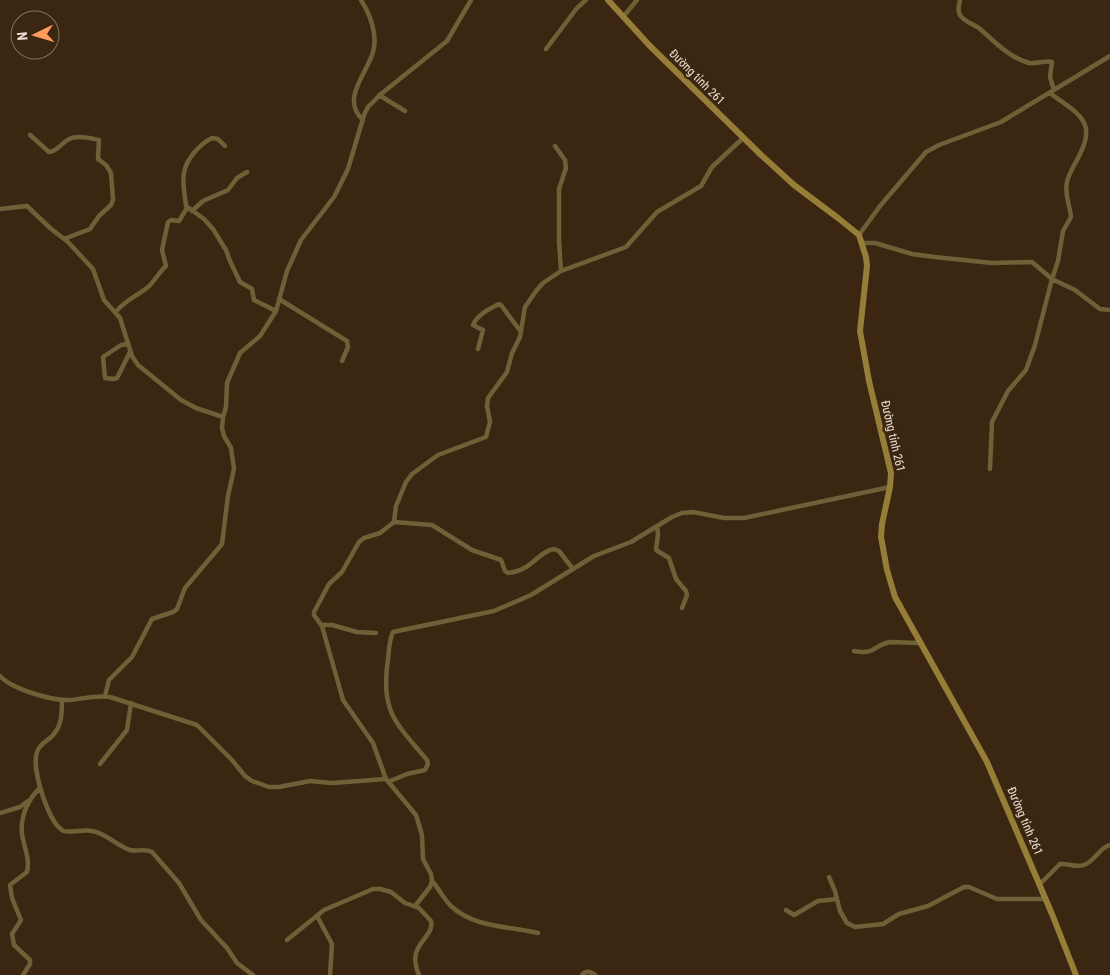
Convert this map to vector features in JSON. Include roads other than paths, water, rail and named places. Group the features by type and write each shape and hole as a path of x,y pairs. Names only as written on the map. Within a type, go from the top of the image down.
{"main road":[{"name":"Đường tỉnh 261","path":"608,0 743,138 794,185 859,235 866,257 867,272 860,331 878,421 890,466 890,487 881,530 887,570 897,603 987,762 1040,884 1076,975"}],"street":[{"path":"361,0 369,17 374,38 373,52 360,77 354,98 356,112 363,120"},
{"path":"105,696 108,680 132,658 152,619 177,609 185,588 222,544 228,496 234,469 231,448 223,432 227,383 240,353 260,336 276,311 287,271 302,240 334,197 348,168 368,107 379,95 447,41 470,0"},
{"path":"546,49 577,8 586,0"},
{"path":"623,17 637,0"},
{"path":"960,0 958,9 961,16 978,28 998,47 1017,58 1029,62 1052,62 1050,77 1052,92 1082,118 1087,132 1083,148 1066,184 1067,201 1071,217 1064,229 1058,260 1037,339 1026,370 1008,392 992,422 990,469"},
{"path":"859,235 880,206 926,152 939,145 994,126 1110,56"},
{"path":"379,95 405,111"},
{"path":"30,135 48,152 53,152 72,138 84,137 99,140 98,157 111,173 114,195 111,206 99,216 90,229 64,239"},
{"path":"226,146 218,139 212,138 194,153 186,166 184,176 189,209 204,219 213,229 226,250 240,282 252,289 254,300 276,311"},
{"path":"415,906 430,887 432,881 424,859 422,835 416,814 387,780 373,743 343,700 322,624 314,612 329,584 342,572 361,540 380,533 394,522 396,506 406,482 412,474 438,455 486,437 490,422 487,406 488,398 507,372 512,353 521,332 522,317 530,299 543,283 562,271 626,247 657,212 700,186 712,167 743,138"},
{"path":"555,146 565,160 566,168 559,189 559,241 562,271"},
{"path":"116,312 124,303 150,286 166,266 162,250 168,222 171,220 179,221 189,209 228,190 237,178 247,172"},
{"path":"0,209 27,206 64,239 93,269 104,300 120,318 130,352 138,365 181,400 223,418"},
{"path":"862,243 875,243 912,254 934,257 992,263 1032,262 1052,278 1075,290 1100,309 1110,310"},
{"path":"279,299 347,341 348,347 342,361"},
{"path":"478,349 483,330 473,325 473,323 480,314 499,304 501,304 521,332"},
{"path":"128,344 119,346 103,357 105,378 118,378 130,352"},
{"path":"0,676 34,693 62,700 105,696 197,725 205,731 248,779 270,787 310,781 332,783 387,780 425,770 428,764 427,760 395,722 386,695 385,679 393,632 488,613 531,595 594,556 638,539 657,526 682,513 692,512 724,518 744,518 890,487"},
{"path":"394,522 435,527 472,550 501,560 508,573 526,568 549,550 554,549 573,569"},
{"path":"657,526 656,550 669,558 676,579 686,591 687,595 682,608"},
{"path":"322,624 357,632 376,633"},
{"path":"854,651 870,653 890,642 920,644"},
{"path":"0,684 5,680"},
{"path":"62,700 60,723 54,734 39,746 37,751 36,763 40,788 51,814 63,831 93,831 130,850 152,852 180,883 201,920 227,948 237,963 253,975"},
{"path":"100,764 127,730 131,703"},
{"path":"0,813 22,806 40,788"},
{"path":"23,975 30,964 30,960 14,945 12,934 19,925 21,918 12,898 10,885 23,877 27,872 29,861 22,834 22,824 30,797"},
{"path":"1040,884 1060,864 1078,866 1087,864 1099,851 1110,845"},
{"path":"829,877 840,911 847,923 854,927 883,924 899,914 928,906 964,887 969,887 997,899 1046,899"},
{"path":"432,881 451,906 467,916 480,922 538,933"},
{"path":"287,940 330,907 374,889 386,890 405,903 415,906 429,917 432,926 431,930 418,945 415,954 415,963 419,975"},
{"path":"786,910 794,915 818,901 836,899"},
{"path":"317,916 332,944 330,975"},
{"path":"582,975 586,972 595,975"}]}
